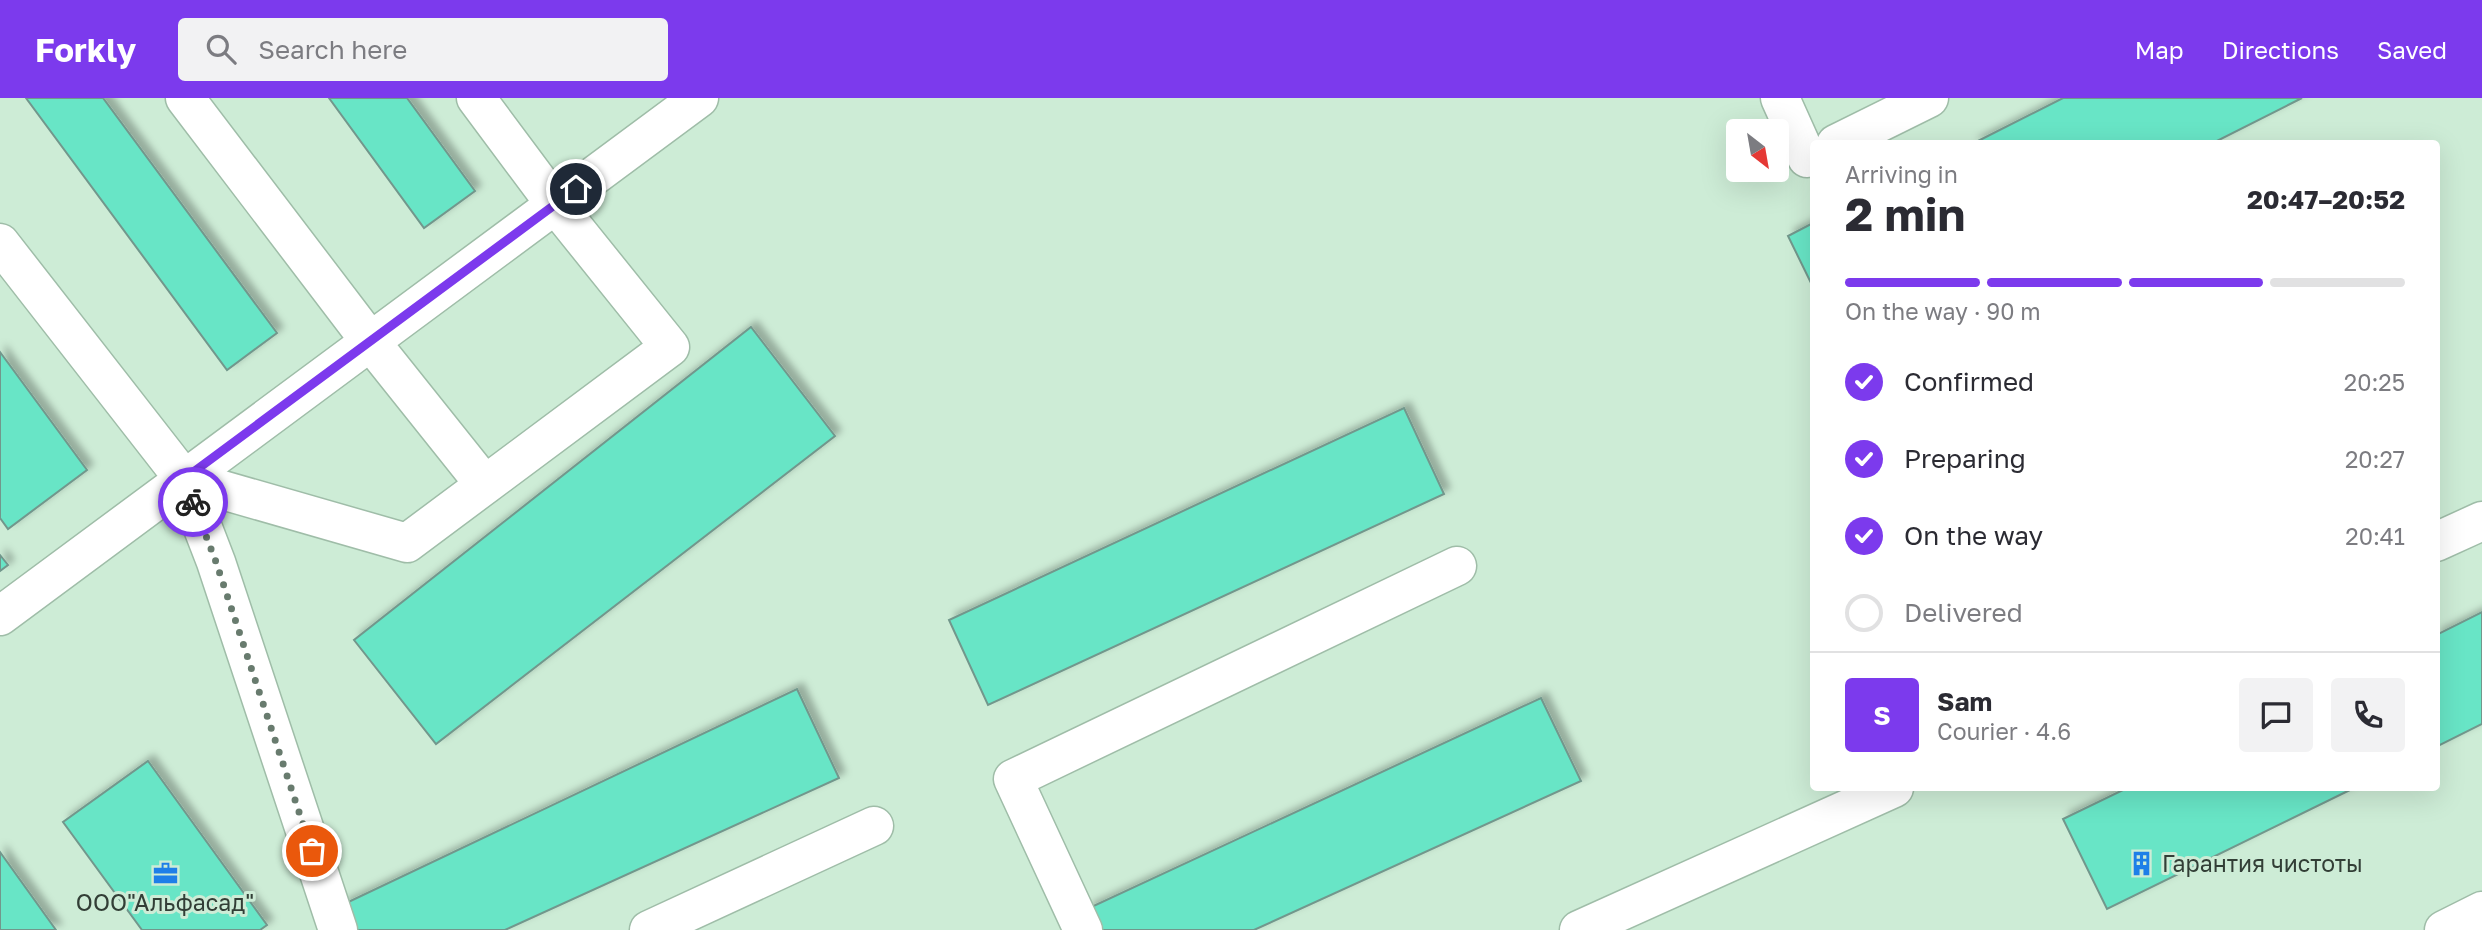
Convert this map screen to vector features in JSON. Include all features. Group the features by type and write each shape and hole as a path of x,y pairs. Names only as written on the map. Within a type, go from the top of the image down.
{"lane":[{"path":"185,98 370,341 485,485"},
{"path":"184,479 407,543 670,348 555,204 476,98"},
{"path":"0,616 699,98"},
{"path":"1780,98 1807,158 1810,156"},
{"path":"1844,140 1929,98"},
{"path":"0,243 184,479 216,562 338,930"},
{"path":"2440,540 2482,521"},
{"path":"1083,930 1013,779 1457,566"},
{"path":"1579,930 1887,791"},
{"path":"649,930 874,826"},
{"path":"2444,930 2482,911"}],"building":[{"path":"26,98 103,98 277,333 227,370"},
{"path":"329,98 407,98 475,191 424,228"},
{"path":"2063,98 2302,98 2219,140 1980,140"},
{"path":"1810,225 1810,281 1788,236"},
{"path":"751,327 835,436 436,744 354,640"},
{"path":"0,352 87,470 8,529 0,518"},
{"path":"1404,408 1444,494 988,705 949,620"},
{"path":"0,555 8,565 0,571"},
{"path":"2482,612 2482,724 2440,745 2440,633"},
{"path":"797,689 839,778 505,930 354,930 342,905"},
{"path":"1541,698 1581,781 1254,930 1096,930 1087,909"},
{"name":"ООО\"Альфасад\"","path":"148,761 267,925 260,930 142,930 63,822"},
{"name":"Гарантия чистоты","path":"2121,791 2348,791 2107,909 2063,819"},
{"path":"0,852 56,930 0,930"}],"way so far":[{"path":"193,502 216,562 312,851"}],"place":[{"name":"Гарантия чистоты","path":"2142,864"},
{"name":"ООО\"Альфасад\"","path":"165,873"}],"route":[{"path":"193,502 184,479 576,189"}]}
